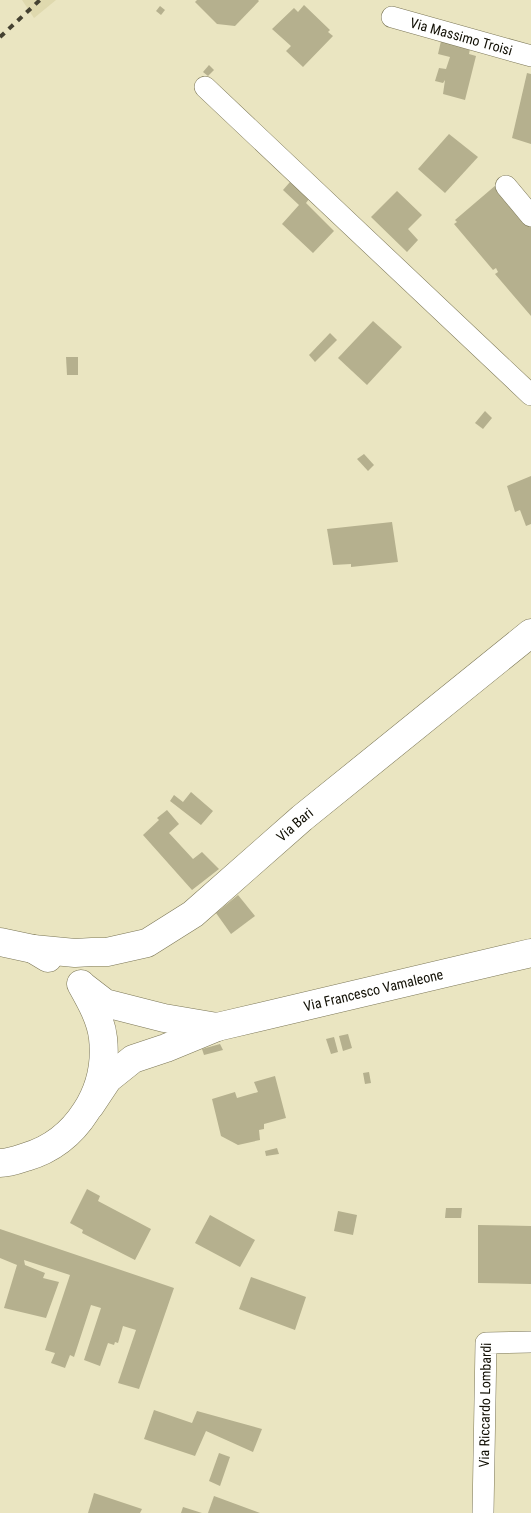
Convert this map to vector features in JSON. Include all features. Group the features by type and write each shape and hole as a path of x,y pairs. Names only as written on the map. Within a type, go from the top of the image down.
{"main road":[{"name":"Via Bari","path":"33,949 75,953 107,952 147,943 193,914 302,818 531,633"},
{"path":"0,942 33,949 65,968 81,984 105,1003 164,1018 217,1027"},
{"name":"Via Francesco Vamaleone","path":"217,1027 531,954"},
{"path":"81,984 92,1003 103,1037 102,1072 90,1106"},
{"path":"0,1163 9,1163 41,1153 70,1133 108,1079 133,1059 217,1027"}],"street":[{"name":"Via Massimo Troisi","path":"392,17 531,56"},
{"path":"205,87 531,395"},
{"path":"506,186 531,216"},
{"name":"Via Riccardo Lombardi","path":"483,1513 486,1343 531,1342"}],"shaded area":[{"path":"22,0 56,0 34,18"}],"building":[{"path":"197,0 259,1 235,26 217,24 195,2"},
{"path":"304,5 330,30 328,32 333,36 303,67 286,51 291,46 272,29 294,8 298,12"},
{"path":"160,6 165,10 161,15 156,11"},
{"path":"441,41 470,49 469,54 476,56 465,100 443,94 445,80 443,83 435,81 439,68 446,69 450,57 438,54"},
{"path":"209,65 214,70 208,76 203,72"},
{"path":"527,73 531,74 531,144 512,138"},
{"path":"449,134 478,157 445,193 418,169"},
{"path":"290,182 309,199 306,203 334,231 313,253 282,224 299,205 283,190"},
{"path":"496,185 531,226 531,316 495,274 498,272 496,268 493,270 454,224 457,222 455,220"},
{"path":"397,191 422,215 408,229 418,240 407,252 371,217"},
{"path":"373,321 402,347 367,385 338,358"},
{"path":"330,333 337,340 315,362 309,355"},
{"path":"66,357 78,357 78,375 67,375"},
{"path":"485,411 492,418 483,429 475,423"},
{"path":"364,454 374,465 368,471 357,459"},
{"path":"531,476 531,524 526,526 520,510 515,512 507,486"},
{"path":"392,522 398,562 351,567 351,564 333,565 327,529"},
{"path":"191,792 213,811 201,825 170,801 174,795 183,802"},
{"path":"167,810 179,824 169,833 193,859 202,852 219,869 192,890 143,835 159,820 157,818"},
{"path":"238,895 255,916 231,934 216,913"},
{"path":"348,1034 352,1048 343,1051 339,1036"},
{"path":"334,1037 338,1052 331,1054 326,1039"},
{"path":"220,1044 223,1050 204,1055 202,1049"},
{"path":"369,1072 371,1083 365,1084 363,1073"},
{"path":"275,1076 286,1118 264,1124 264,1129 259,1130 260,1140 238,1145 221,1136 212,1099 235,1092 237,1098 258,1092 254,1082"},
{"path":"277,1148 279,1154 266,1156 265,1151"},
{"path":"87,1189 100,1196 98,1201 151,1229 135,1260 82,1233 83,1230 70,1223"},
{"path":"446,1208 462,1208 461,1218 445,1218"},
{"path":"338,1211 357,1215 353,1235 334,1231"},
{"path":"210,1215 255,1240 240,1267 195,1243"},
{"path":"478,1225 531,1226 531,1284 478,1283"},
{"path":"0,1229 174,1288 139,1389 118,1383 136,1330 123,1326 118,1343 115,1342 114,1345 108,1343 100,1366 84,1360 101,1308 91,1305 74,1357 70,1355 65,1368 51,1363 55,1353 45,1350 70,1275 24,1260 25,1265 45,1273 43,1278 59,1282 46,1318 4,1308 17,1265 0,1258"},
{"path":"251,1277 306,1297 295,1330 239,1309"},
{"path":"154,1410 192,1423 197,1411 262,1429 253,1452 206,1431 195,1456 144,1439"},
{"path":"219,1453 230,1457 220,1486 209,1481"},
{"path":"94,1493 142,1509 140,1513 88,1513"},
{"path":"214,1496 260,1513 208,1513"},
{"path":"183,1507 202,1513 181,1513"}],"railway":[{"path":"0,37 40,0"}]}
